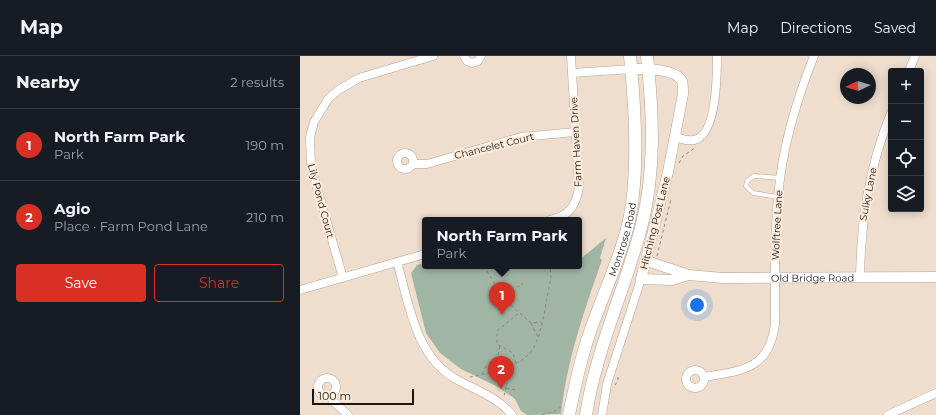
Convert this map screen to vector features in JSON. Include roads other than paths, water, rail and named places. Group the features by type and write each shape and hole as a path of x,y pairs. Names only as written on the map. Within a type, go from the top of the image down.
{"main road":[{"name":"Montrose Road","path":"567,413 587,340 618,258 634,196 634,120 630,56"},
{"name":"Montrose Road","path":"586,415 603,341 642,228 649,191 652,151 647,56"}],"street":[{"name":"Lily Pond Court","path":"343,278 311,167 310,137 314,122 328,99 337,91 359,78 433,56"},
{"path":"464,56 467,61 472,63 478,61 480,56"},
{"name":"Farm Haven Drive","path":"558,217 568,213 577,200 579,187 571,56"},
{"path":"676,137 695,140 705,134 711,118 716,85 717,56"},
{"name":"Wolftree Lane","path":"704,377 749,367 761,359 769,350 775,324 775,278 780,178 796,108 814,56"},
{"path":"910,68 916,56"},
{"path":"572,73 632,69"},
{"name":"Hitching Post Lane","path":"602,415 607,384 647,261 676,137 683,94 682,81 674,73 648,69 632,69"},
{"name":"Sulky Lane","path":"860,278 862,227 866,196 875,157 888,121"},
{"name":"Chancelet Court","path":"413,164 427,164 521,137 575,132"},
{"path":"300,290 422,255"},
{"name":"Old Bridge Road","path":"647,261 689,275 775,278 936,277"},
{"path":"397,262 418,334 427,352 449,374 491,397 503,405 512,415"},
{"name":"Old Bridge Road","path":"641,279 672,280 689,275"},
{"path":"888,415 936,393"},
{"path":"330,395 333,401 348,415"}],"lane":[{"path":"778,197 753,193 746,186 747,181 754,176 780,178"}],"place":[{"name":"North Farm Park","path":"502,315"},
{"name":"Agio","path":"501,389"}]}
